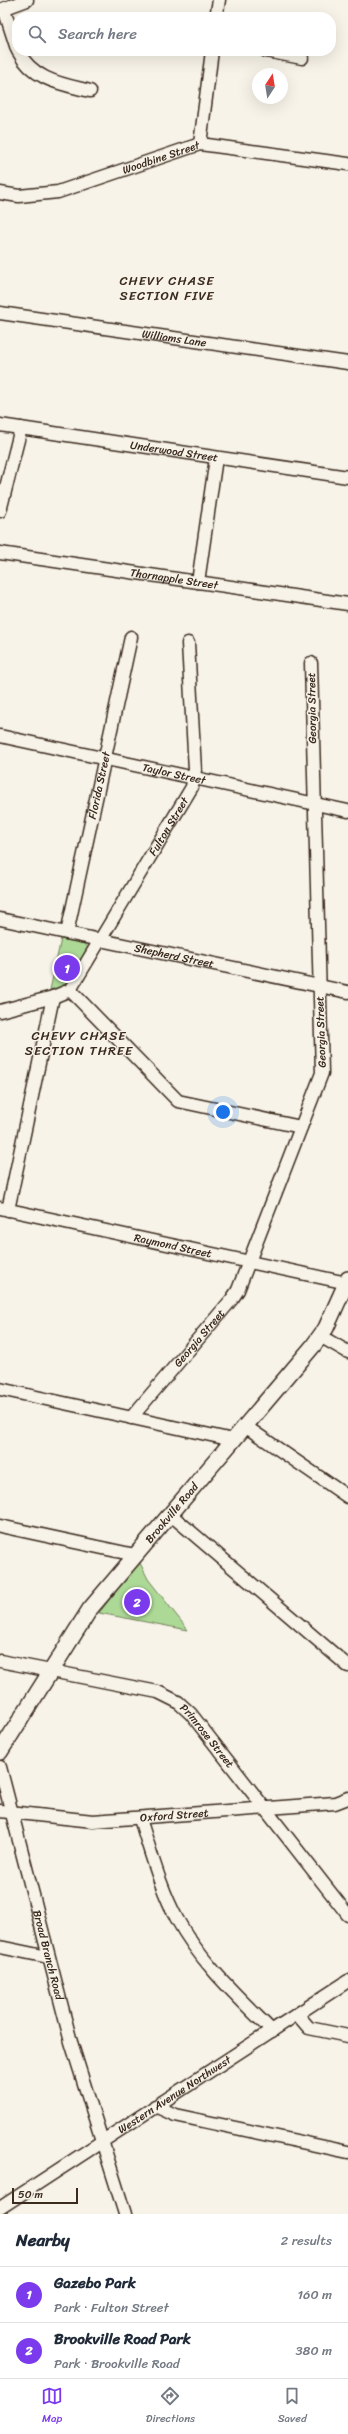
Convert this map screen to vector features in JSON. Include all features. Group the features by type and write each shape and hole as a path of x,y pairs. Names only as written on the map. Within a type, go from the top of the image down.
{"main road":[{"name":"Brookville Road","path":"0,1752 87,1613 320,1336 347,1281"}],"street":[{"path":"12,37 2,10 27,0"},
{"path":"217,12 218,0"},
{"path":"21,56 31,70 43,77 90,91"},
{"path":"200,144 211,56"},
{"path":"292,56 302,58"},
{"name":"Woodbine Street","path":"0,193 19,196 58,192 200,144 348,164"},
{"name":"Williams Lane","path":"0,313 348,362"},
{"name":"Underwood Street","path":"0,425 348,477"},
{"path":"0,511 21,428"},
{"path":"198,582 216,458"},
{"name":"Thornapple Street","path":"0,553 348,604"},
{"name":"Florida Street","path":"67,933 131,637"},
{"name":"Fulton Street","path":"70,990 192,787 194,778 188,643"},
{"name":"Georgia Street","path":"131,1418 232,1299 250,1261 322,1073 311,663"},
{"name":"Taylor Street","path":"0,736 348,811"},
{"name":"Shepherd Street","path":"0,919 348,992"},
{"path":"0,1011 53,997 70,990 178,1101 301,1127"},
{"path":"4,1209 53,997"},
{"name":"Raymond Street","path":"4,1209 347,1281"},
{"path":"320,1336 348,1352"},
{"path":"0,1389 234,1440"},
{"path":"245,1426 348,1497"},
{"path":"170,1514 348,1666"},
{"path":"0,1526 135,1555"},
{"name":"Primrose Street","path":"0,1662 158,1692 178,1702 191,1714 348,1915"},
{"name":"Broad Branch Road","path":"0,1767 48,1957 125,2214"},
{"name":"Oxford Street","path":"0,1811 13,1814 93,1821 140,1819 335,1803 348,1798"},
{"path":"140,1819 165,1894 187,1936 216,1974 272,2031"},
{"path":"0,1947 48,1957"},
{"name":"Western Avenue Northwest","path":"0,2208 348,1981"},
{"path":"297,2014 309,2028 348,2036"},
{"path":"155,2106 175,2115 348,2152"}],"green space":[{"path":"61,939 85,944 90,950 68,986 50,990"},
{"path":"140,1563 148,1579 188,1630 99,1613 132,1570"}],"place":[{"name":"Gazebo Park","path":"67,968"},
{"name":"Brookville Road Park","path":"137,1602"}],"district":[{"name":"CHEVY CHASE SECTION FIVE","path":"167,288"},
{"name":"CHEVY CHASE SECTION THREE","path":"79,1042"}]}
